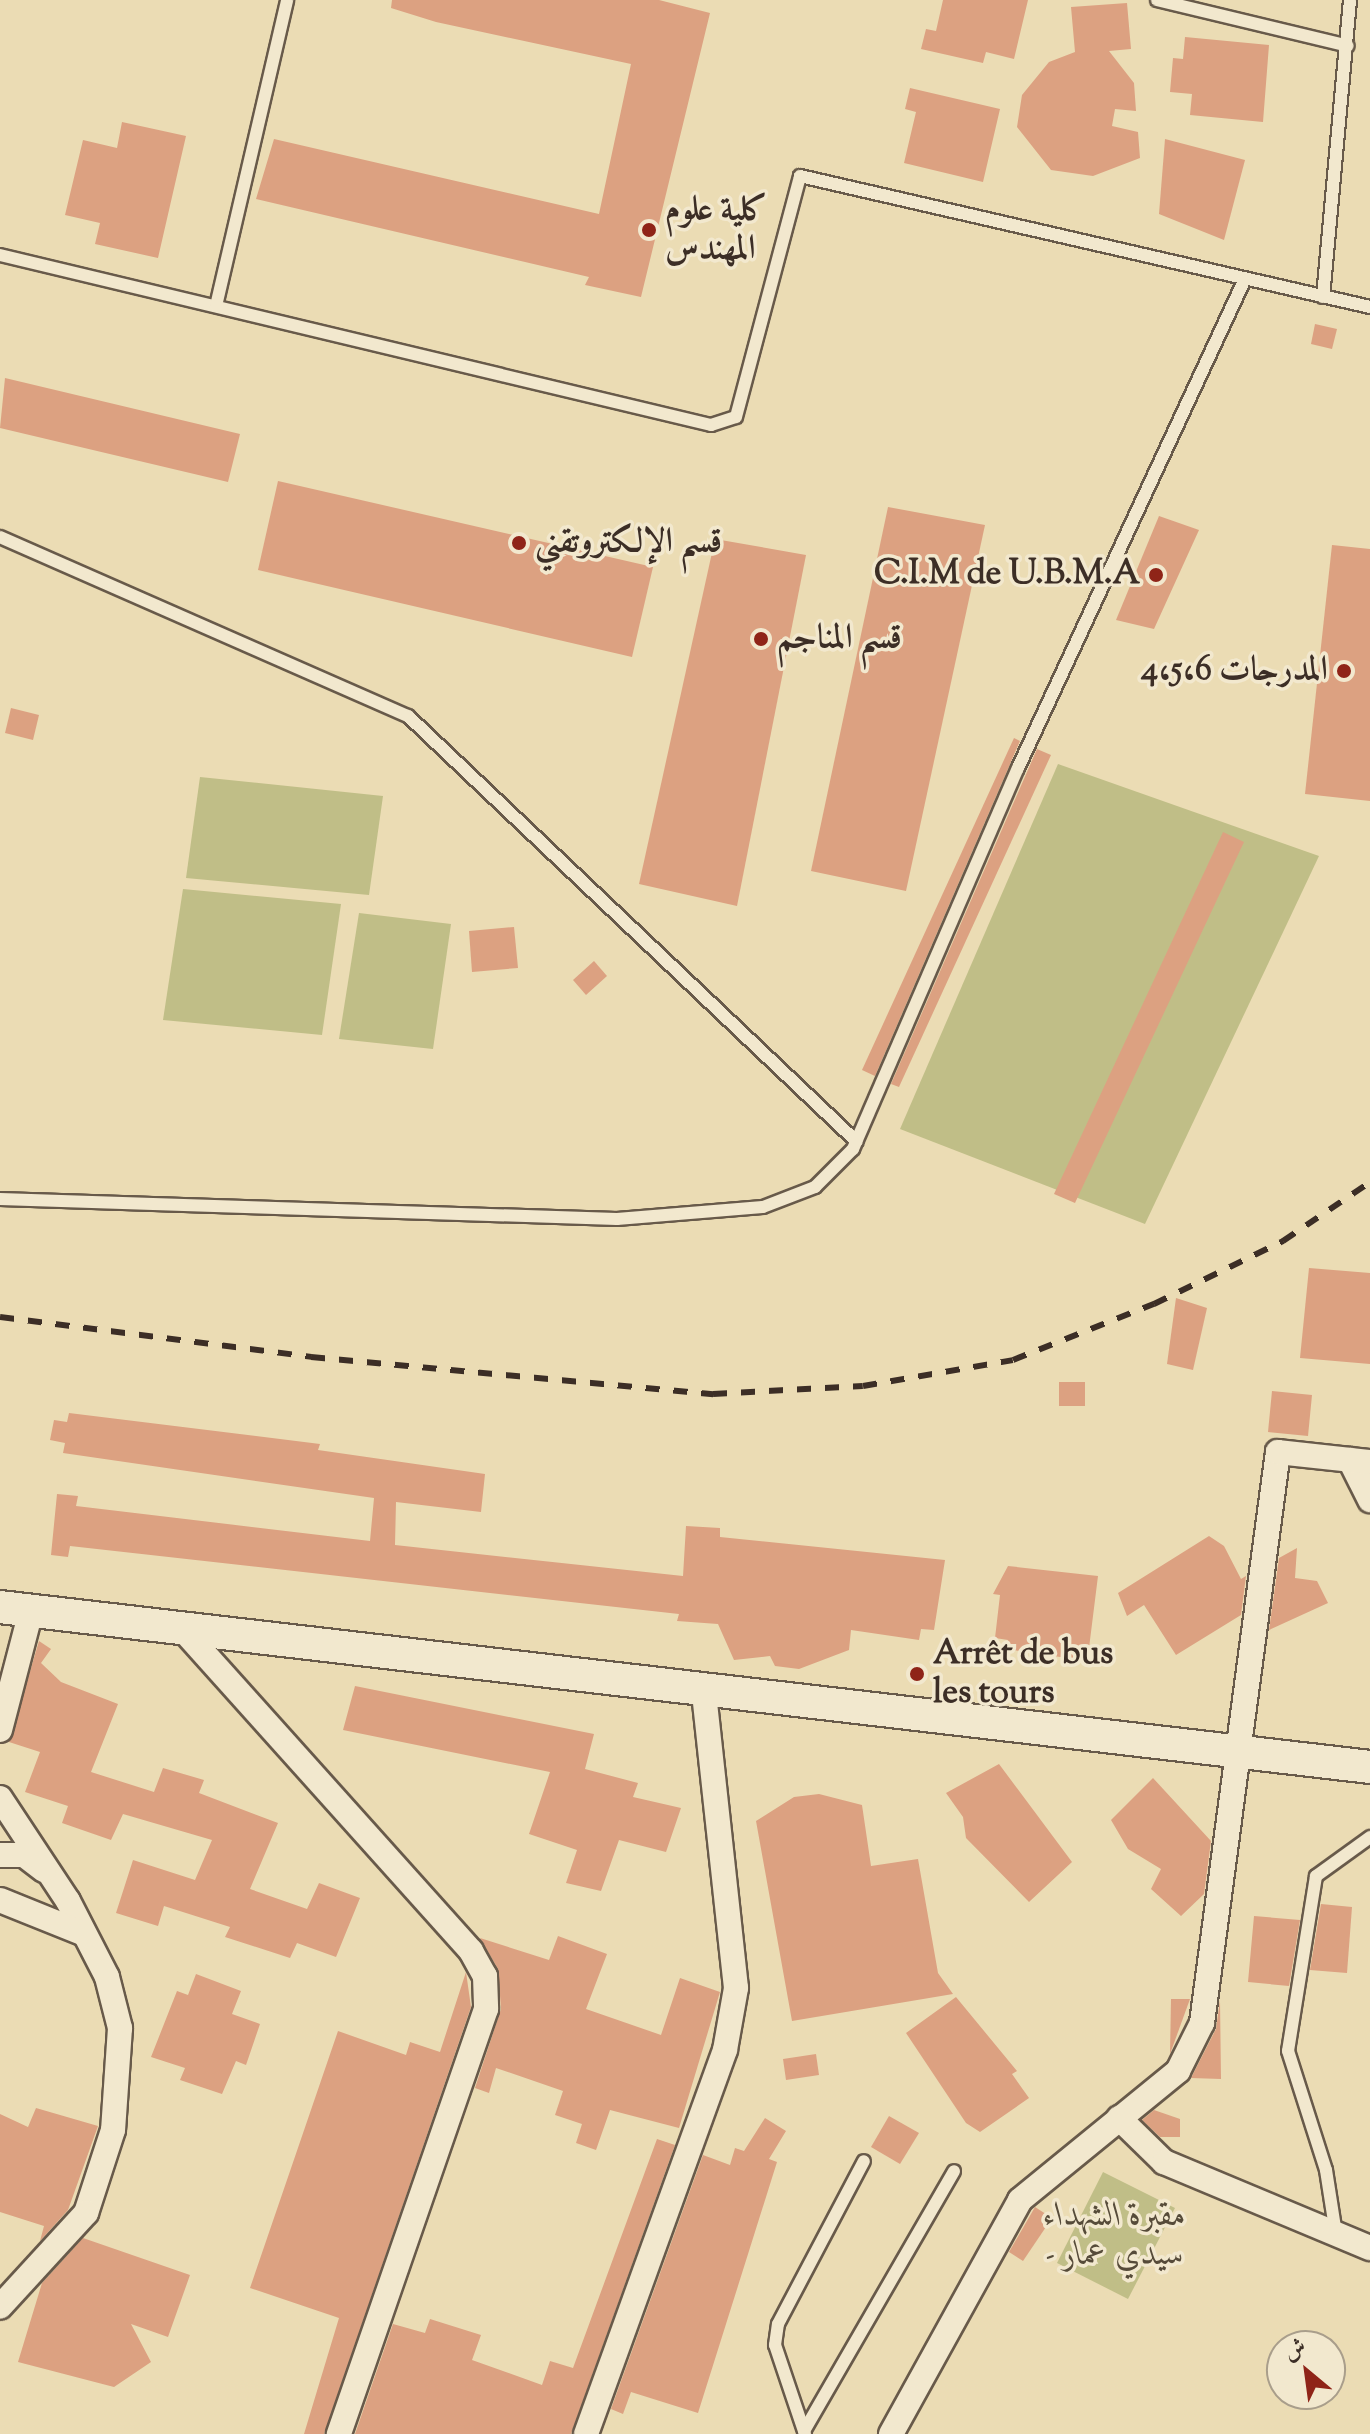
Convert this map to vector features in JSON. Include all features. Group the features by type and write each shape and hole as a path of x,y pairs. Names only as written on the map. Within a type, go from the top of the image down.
{"street":[{"path":"891,2434 1020,2200 1178,2071 1202,2023 1235,1750 1278,1452 1360,1461 1370,1500"},
{"path":"0,1730 15,1609 704,1693 1370,1767"},
{"path":"184,1631 471,1951 485,1976 486,2009 339,2434"},
{"path":"586,2434 725,2050 736,1988 704,1693"},
{"path":"0,1798 55,1878 107,1977 120,2028 113,2130 86,2213 0,2307"},
{"path":"0,1855 24,1855 55,1878"},
{"path":"0,1900 82,1933"},
{"path":"1119,2118 1164,2162 1370,2248"}],"lane":[{"path":"216,306 287,0"},
{"path":"1157,0 1348,46"},
{"path":"1323,297 1350,0"},
{"path":"0,255 711,425 736,417 800,176 1244,281 1370,307"},
{"path":"0,1199 698,1216 763,1207 815,1187 856,1141 1018,768 1244,281"},
{"path":"0,537 408,716 856,1141"},
{"path":"1336,2234 1326,2170 1288,2051 1316,1876 1370,1837"},
{"path":"805,2432 775,2345 778,2324 864,2161"},
{"path":"805,2432 954,2171"}],"green space":[{"path":"1058,764 1319,856 1145,1224 900,1129"},
{"path":"200,777 383,796 369,895 186,878"},
{"path":"183,889 341,904 322,1035 163,1020"},
{"path":"359,913 451,924 433,1049 339,1039"},
{"name":"مقبرة الشهداء - سيدي عمار","path":"1103,2172 1175,2208 1128,2299 1057,2263"}],"building":[{"path":"392,0 659,0 710,13 641,297 585,285 589,277 256,199 274,139 599,214 631,64 436,22 391,8"},
{"path":"943,0 1028,0 1014,59 986,52 983,63 921,49 926,29 936,31"},
{"path":"1127,3 1131,49 1109,51 1134,83 1136,111 1115,109 1112,126 1138,132 1140,158 1093,176 1051,170 1017,127 1022,95 1049,62 1075,52 1071,7"},
{"path":"1185,37 1269,45 1263,122 1190,115 1192,94 1170,92 1173,58 1183,59"},
{"path":"910,88 1000,109 983,182 904,163 916,112 905,109"},
{"path":"122,122 186,136 158,258 95,244 100,223 65,215 83,140 117,148"},
{"path":"1165,139 1245,160 1224,240 1159,214"},
{"path":"1315,324 1337,329 1332,349 1311,344"},
{"path":"5,378 240,434 228,482 0,428"},
{"path":"278,481 653,567 632,657 258,570"},
{"path":"888,507 985,525 906,891 811,871"},
{"name":"C.I.M de U.B.M.A","path":"1159,516 1199,530 1154,629 1116,620"},
{"path":"715,539 806,555 737,906 639,884"},
{"name":"المدرجات 4،5،6","path":"1332,545 1370,549 1370,801 1305,794"},
{"path":"11,708 39,715 33,740 5,733"},
{"path":"1014,738 1020,741 875,1076 862,1070"},
{"path":"1037,749 1051,755 899,1087 891,1084"},
{"path":"1223,832 1244,842 1075,1203 1054,1194"},
{"path":"514,927 518,968 472,972 469,931"},
{"path":"594,961 607,976 586,995 573,980"},
{"path":"1309,1268 1370,1273 1370,1364 1300,1358"},
{"path":"1176,1298 1207,1308 1193,1370 1167,1364"},
{"path":"1059,1382 1085,1382 1085,1406 1059,1406"},
{"path":"1272,1391 1312,1395 1308,1436 1268,1432"},
{"path":"69,1413 320,1444 318,1450 485,1474 481,1512 396,1502 395,1545 683,1576 686,1526 720,1528 720,1537 945,1560 934,1630 921,1629 919,1640 851,1630 849,1650 799,1669 775,1666 770,1656 734,1660 718,1624 677,1621 679,1614 70,1546 68,1557 51,1555 57,1494 78,1496 76,1506 370,1541 374,1498 63,1453 65,1443 50,1440 54,1420 67,1422"},
{"path":"1209,1536 1224,1546 1241,1579 1246,1576 1241,1615 1176,1655 1144,1605 1127,1616 1118,1593"},
{"path":"1297,1548 1295,1578 1317,1581 1328,1603 1269,1630 1279,1558"},
{"path":"1008,1566 1098,1576 1089,1648 1077,1646 1074,1659 1006,1649 1008,1640 995,1638 1000,1595 993,1594"},
{"path":"39,1641 51,1649 41,1663 61,1682 118,1704 91,1772 154,1792 163,1768 204,1780 199,1793 278,1823 250,1889 307,1909 319,1883 360,1898 336,1957 297,1943 290,1958 225,1937 230,1927 164,1906 158,1926 116,1913 133,1860 195,1880 212,1840 123,1814 111,1840 62,1823 68,1806 25,1792 40,1752 9,1742"},
{"path":"355,1686 594,1734 585,1769 638,1783 633,1797 681,1808 666,1852 619,1840 601,1891 566,1883 577,1850 529,1834 550,1772 343,1730"},
{"path":"999,1764 1072,1862 1029,1902 966,1838 963,1817 946,1793"},
{"path":"1153,1778 1211,1841 1204,1894 1181,1916 1151,1889 1161,1869 1128,1849 1111,1820"},
{"path":"819,1794 862,1805 871,1866 918,1859 938,1973 953,1994 792,2021 756,1821 794,1797"},
{"path":"1321,1904 1352,1907 1347,1973 1310,1970"},
{"path":"1254,1916 1300,1920 1289,1986 1248,1982"},
{"path":"558,1936 607,1954 586,2009 661,2035 680,1978 720,1992 679,2128 610,2110 596,2150 576,2143 582,2124 555,2115 563,2091 496,2068 489,2093 475,2088 501,2009 498,1969 480,1938 549,1960"},
{"path":"466,1972 471,2007 324,2434 304,2434 339,2318 250,2288 338,2031 406,2055 410,2042 440,2052"},
{"path":"196,1974 241,1991 232,2014 260,2024 246,2065 236,2061 222,2094 180,2080 185,2068 151,2057 177,1991 188,1995"},
{"path":"956,1997 1017,2071 1012,2074 1029,2098 980,2132 966,2123 906,2033"},
{"path":"1171,1999 1190,1999 1170,2054"},
{"path":"1220,2000 1221,2079 1191,2078 1216,2029"},
{"path":"816,2054 819,2075 786,2080 783,2059"},
{"path":"36,2108 98,2126 68,2210 40,2241 44,2226 0,2212 0,2114 28,2127"},
{"path":"1154,2110 1180,2119 1180,2137 1160,2137 1142,2120"},
{"path":"889,2116 919,2133 900,2164 871,2147"},
{"path":"765,2118 786,2131 769,2159 777,2162 698,2413 631,2392 623,2414 611,2409 703,2155 730,2165 735,2148 744,2151"},
{"path":"657,2139 675,2145 571,2434 355,2434 393,2324 425,2333 430,2319 481,2335 472,2360 542,2385 550,2361 573,2368"},
{"path":"1035,2207 1052,2218 1023,2261 1009,2252"},
{"path":"83,2238 190,2275 168,2337 131,2324 151,2362 114,2387 18,2362 42,2283"}],"railway":[{"path":"0,1317 311,1357 713,1394 863,1386 1013,1360 1154,1304 1283,1241 1370,1182"}],"place":[{"name":"كلية علوم المهندس","path":"649,230"},
{"name":"قسم الإلكتروتقني","path":"519,543"},
{"name":"C.I.M de U.B.M.A","path":"1156,575"},
{"name":"قسم المناجم","path":"761,639"},
{"name":"المدرجات 4،5،6","path":"1344,671"},
{"name":"Arrêt de bus les tours","path":"917,1674"}]}
